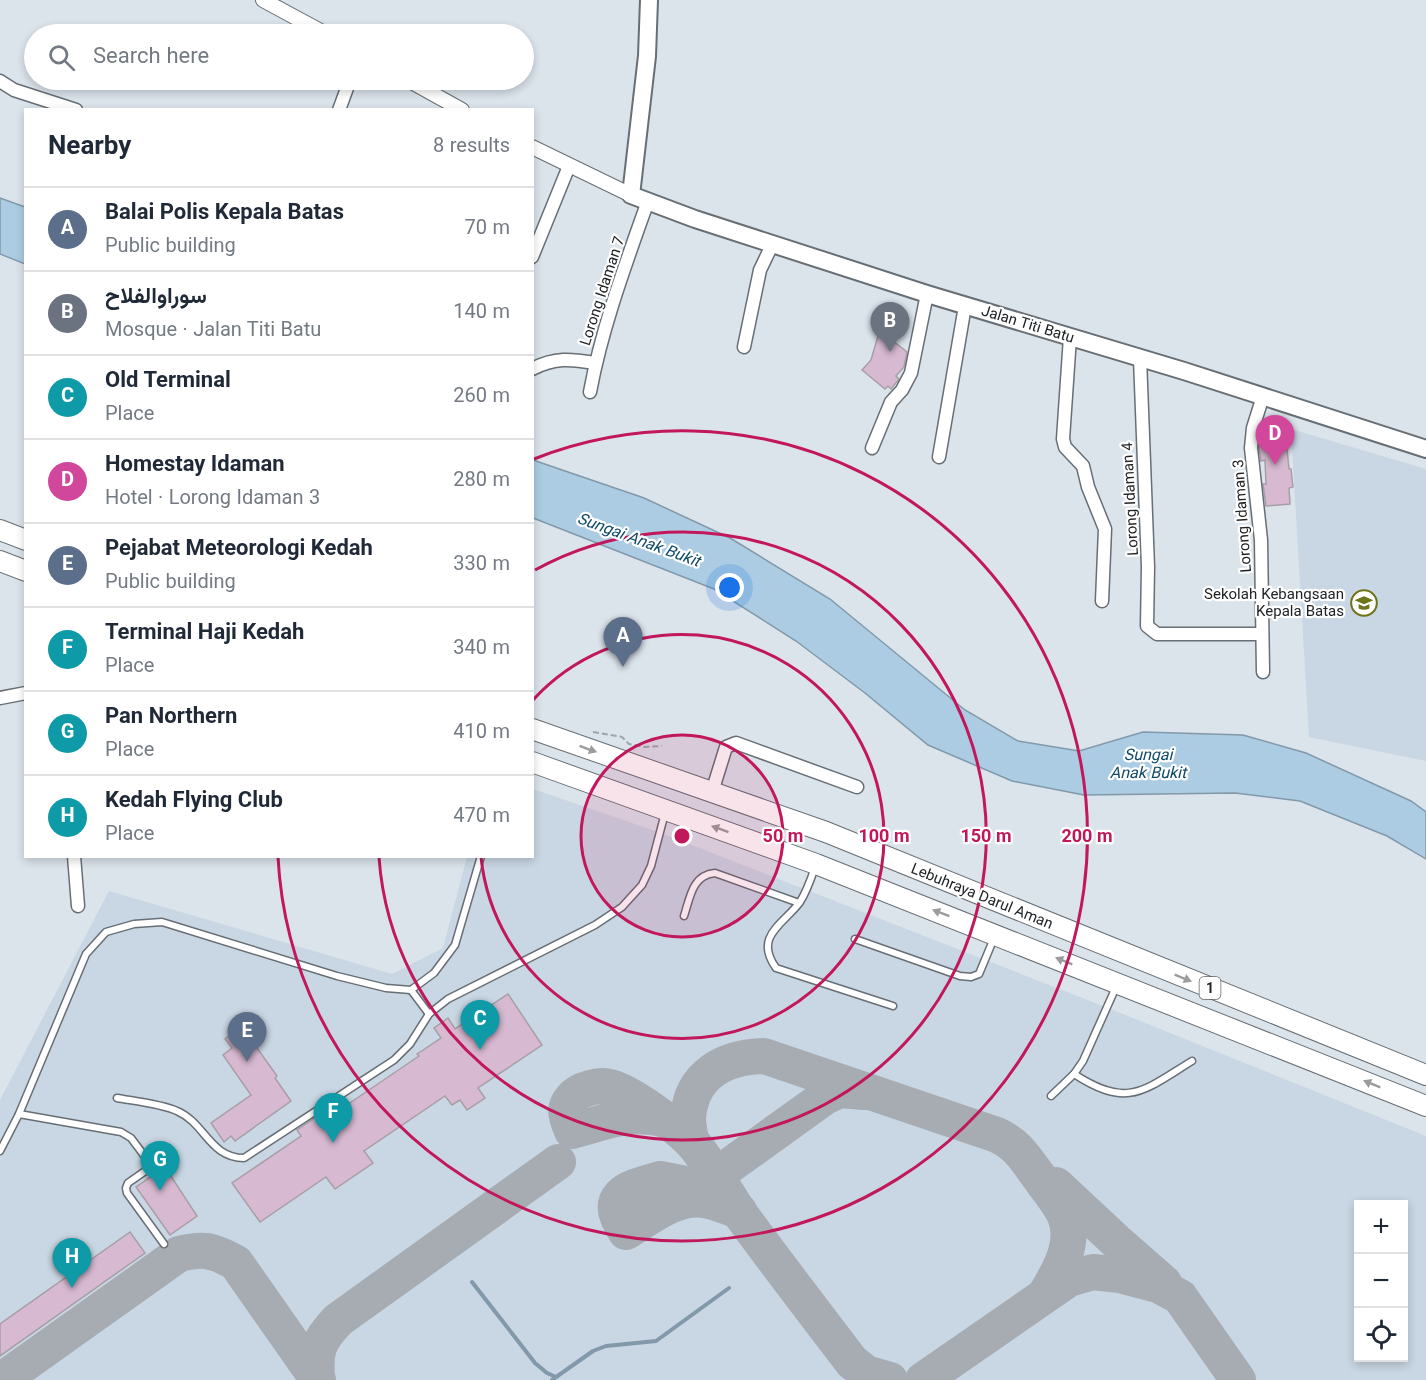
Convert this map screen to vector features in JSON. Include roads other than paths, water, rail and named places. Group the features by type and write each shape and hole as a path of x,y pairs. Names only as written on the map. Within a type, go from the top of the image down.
{"highway":[{"path":"0,530 24,539"},
{"path":"0,561 24,570"},
{"name":"Lebuhraya Darul Aman","path":"534,730 826,832 1426,1075"},
{"name":"Lebuhraya Darul Aman","path":"534,763 816,864 1426,1106"},
{"path":"816,864 826,832"},
{"path":"1118,983 1129,956"}],"main road":[{"path":"631,195 647,56 649,0"},
{"name":"Jalan Titi Batu","path":"631,195 694,219 927,294 1263,396 1426,449"}],"street":[{"path":"262,0 307,24"},
{"path":"0,81 14,90 70,108"},
{"path":"340,108 346,90"},
{"path":"426,90 458,108"},
{"path":"534,148 631,195"},
{"path":"534,252 569,166"},
{"name":"Lorong Idaman 7","path":"590,392 595,363 648,201"},
{"path":"744,347 760,270 773,243"},
{"path":"872,448 891,402 902,390 910,373 927,294"},
{"path":"939,457 965,306"},
{"path":"1070,337 1064,439 1065,447 1083,466 1088,487 1105,529 1102,601"},
{"name":"Lorong Idaman 4","path":"1140,358 1148,567 1147,626 1157,634 1262,634"},
{"path":"534,368 566,359 595,363"},
{"name":"Lorong Idaman 3","path":"1263,396 1253,428 1251,448 1262,540 1263,672"},
{"path":"0,698 24,693"},
{"path":"712,792 726,747 736,743 857,787"},
{"path":"74,858 78,906"}],"lane":[{"path":"117,1098 178,1111 195,1124 218,1150 232,1158 244,1158 393,1060 410,1044 429,1014 448,999 595,926 621,907 642,885 651,866 666,809"},
{"path":"0,1151 19,1114 86,954 106,932 134,924 162,922 337,976 386,988 411,990 434,973 455,945 480,858"},
{"path":"816,864 799,903 779,923 767,946 769,958 776,968 893,1006"},
{"path":"684,916 698,879 715,873 799,903"},
{"path":"855,939 971,977 979,974 996,934"},
{"path":"1051,1096 1074,1074 1088,1050 1118,983"},
{"path":"411,990 429,1014"},
{"path":"1074,1074 1101,1090 1126,1094 1143,1091 1192,1061"},
{"path":"19,1114 121,1132 131,1138 152,1166"},
{"path":"162,1160 128,1183 126,1188 127,1193 164,1244"}],"water":[{"path":"0,198 24,207 24,264 0,254"},
{"name":"Sungai Anak Bukit","path":"534,460 644,498 730,538 830,599 965,710 1018,741 1079,751 1143,732 1243,735 1306,753 1411,801 1426,812 1426,859 1387,836 1300,801 1235,793 1084,795 1012,781 928,745 865,693 796,641 714,589 534,518"}],"waterway":[{"path":"472,1282 535,1363 556,1377"},
{"path":"552,1380 593,1351 606,1346 656,1341 729,1288"}],"place":[{"name":"سوراوالفلاح","path":"890,352"},
{"name":"Homestay Idaman","path":"1275,465"},
{"name":"Sekolah Kebangsaan Kepala Batas","path":"1364,603"},
{"name":"Balai Polis Kepala Batas","path":"623,667"},
{"name":"Old Terminal","path":"480,1050"},
{"name":"Pejabat Meteorologi Kedah","path":"247,1062"},
{"name":"Terminal Haji Kedah","path":"333,1143"},
{"name":"Pan Northern","path":"160,1191"},
{"name":"Kedah Flying Club","path":"72,1288"}]}
